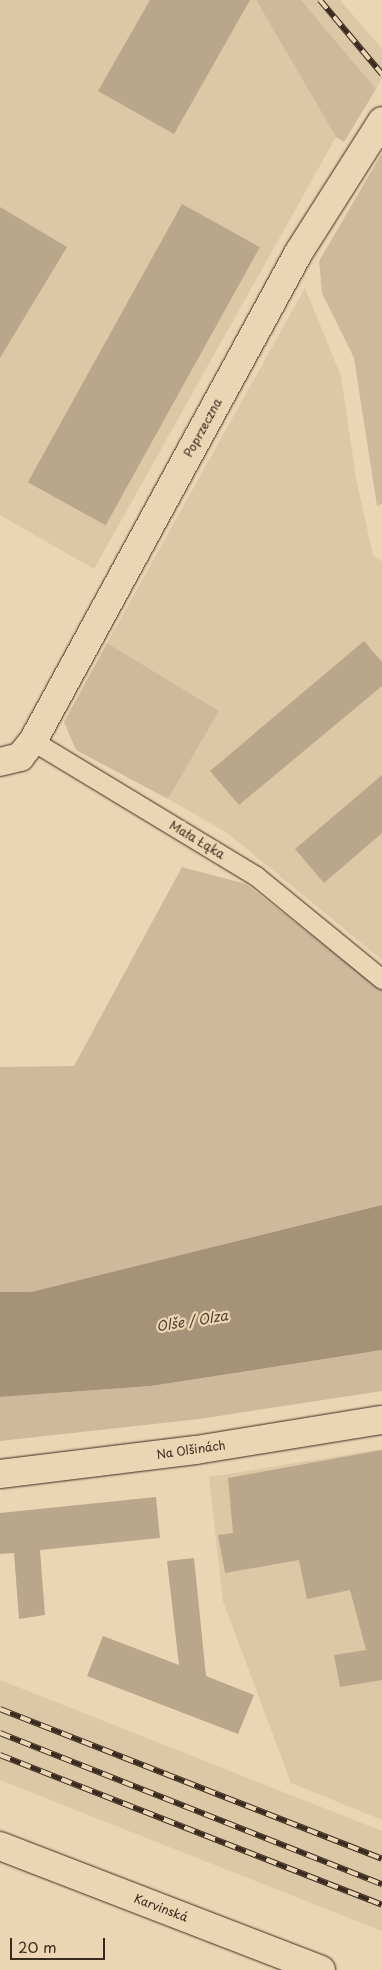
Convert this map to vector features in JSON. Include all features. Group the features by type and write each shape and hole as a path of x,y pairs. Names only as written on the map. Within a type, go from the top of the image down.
{"street":[{"name":"Poprzeczna","path":"33,740 299,252 382,121"},
{"path":"0,762 20,757 33,740"},
{"name":"Na Olšinách","path":"0,1474 196,1450 382,1420"},
{"name":"Karvinská","path":"0,1846 321,1970"}],"lane":[{"name":"Mała Łąka","path":"33,740 256,876 382,979"}],"shaded area":[{"path":"0,0 256,0 336,137 94,569 0,515"},
{"path":"256,0 301,0 376,89 344,142 336,137"},
{"path":"301,0 340,0 382,49 382,78 376,89"},
{"path":"382,153 382,504 377,506 354,358 322,293 319,261"},
{"path":"305,288 341,376 356,478 373,556 382,561 382,960 226,832 168,799 219,711 107,643"},
{"path":"107,643 219,711 168,799 76,750 64,722"},
{"path":"182,867 246,884 382,990 382,1205 31,1292 0,1292 0,1067 74,1066"},
{"path":"382,1350 382,1391 199,1419 0,1441 0,1397 151,1386"},
{"path":"382,1449 382,1820 291,1783 223,1601 209,1477"},
{"path":"0,1680 382,1831 382,1931 0,1780"}],"water":[{"name":"Olše / Olza","path":"382,1205 382,1350 151,1386 0,1397 0,1292 31,1292"}],"building":[{"path":"150,0 250,0 174,134 98,91"},
{"path":"182,204 260,247 106,525 28,482"},
{"path":"0,207 67,247 0,358"},
{"path":"364,641 382,662 382,686 239,805 210,771"},
{"path":"382,775 382,833 324,883 295,849"},
{"path":"382,1450 382,1680 340,1687 334,1655 366,1650 350,1590 307,1599 299,1560 225,1573 218,1535 233,1533 228,1478"},
{"path":"156,1497 160,1538 40,1550 45,1615 19,1619 14,1553 0,1554 0,1513"},
{"path":"194,1558 206,1676 254,1695 238,1734 87,1676 103,1636 179,1665 167,1561"}],"railway":[{"path":"320,0 382,74"},
{"path":"0,1709 382,1859"},
{"path":"0,1733 382,1884"},
{"path":"0,1755 382,1905"}]}
